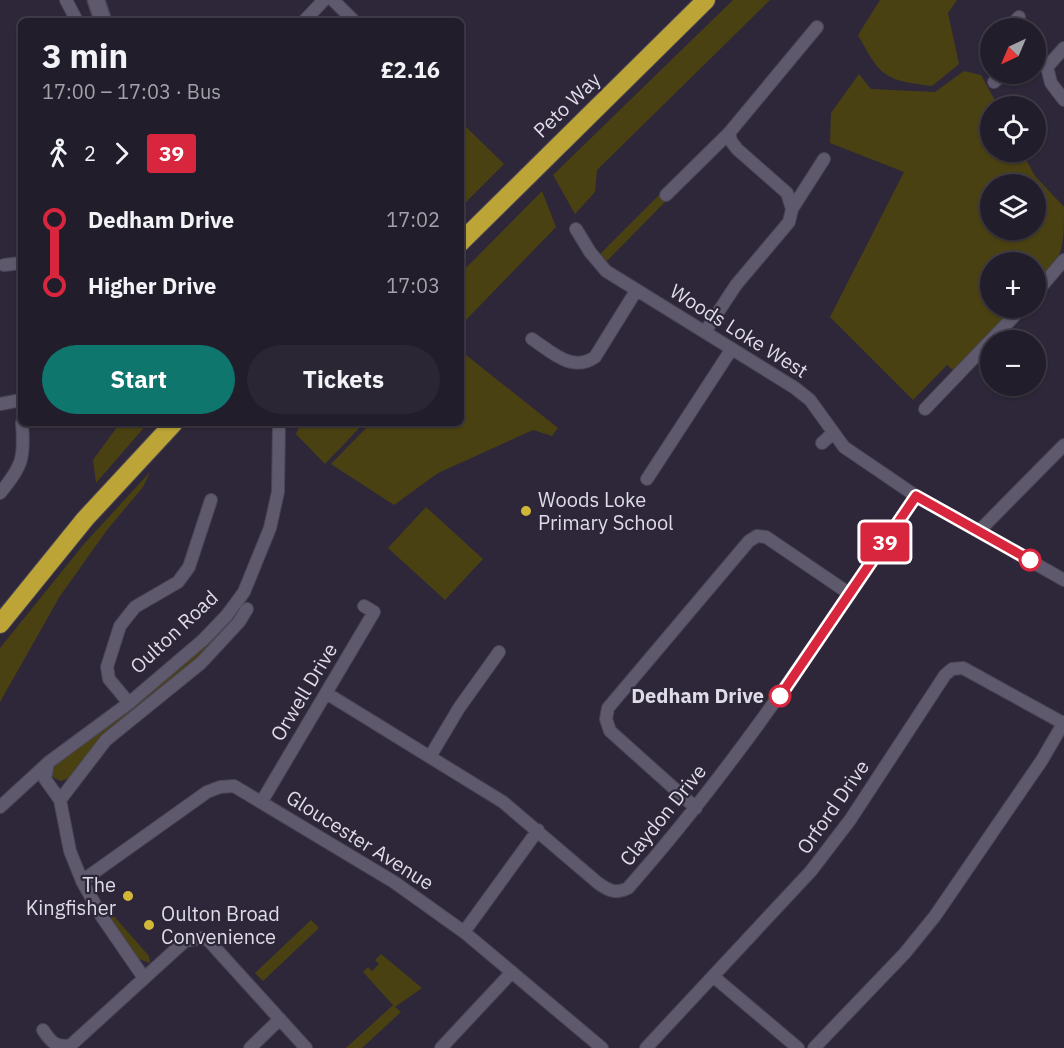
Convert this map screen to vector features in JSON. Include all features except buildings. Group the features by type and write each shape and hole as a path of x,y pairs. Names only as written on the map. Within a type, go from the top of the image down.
{"highway":[{"name":"Peto Way","path":"464,239 706,0"},
{"path":"0,624 85,519 175,426"}],"main road":[{"path":"96,0 103,18"}],"street":[{"path":"66,0 71,18"},
{"path":"307,18 324,0"},
{"path":"333,0 351,18"},
{"path":"666,195 729,133 817,27"},
{"path":"1064,48 1047,67 1051,83 1064,100"},
{"path":"729,133 731,141 738,149 787,193 792,209"},
{"path":"705,332 736,285 789,222 792,209 824,159"},
{"name":"Woods Loke West","path":"576,229 590,252 606,270 810,400 844,447 916,496 1064,579"},
{"path":"1046,281 1064,260"},
{"path":"4,265 18,263"},
{"path":"532,339 567,362 577,364 587,362 595,357 636,291"},
{"path":"1001,330 1012,318"},
{"path":"647,479 732,350"},
{"path":"925,409 980,351"},
{"path":"0,404 18,401"},
{"path":"0,494 19,470 24,450 22,426"},
{"name":"Oulton Road","path":"0,807 49,762 129,703 203,640 227,615 244,592 275,511 278,492 277,426"},
{"path":"822,443 833,433"},
{"path":"979,531 1064,445"},
{"name":"Claydon Drive","path":"326,693 431,755 503,802 598,884 619,892 628,888 696,808 775,703 916,496"},
{"path":"129,703 109,679 107,667 120,626 135,607 169,588 189,567 211,500"},
{"path":"696,808 609,731 606,718 608,708 749,541 757,536 766,537 850,594"},
{"name":"Orwell Drive","path":"262,801 374,612 364,606"},
{"path":"60,800 106,740 201,663 247,609"},
{"path":"431,755 459,708 499,652"},
{"name":"Orford Drive","path":"646,1048 811,871 850,820 945,675 952,669 963,668 1064,723"},
{"path":"814,1048 905,953 935,916 1064,723"},
{"path":"49,762 45,779 60,800 70,851 82,881 102,917 144,978"},
{"name":"Gloucester Avenue","path":"82,881 207,792 220,787 234,786 394,882 464,932 602,1048"},
{"path":"464,932 538,830"},
{"path":"43,1030 51,1043 57,1047 71,1045 185,941 203,938 209,941 306,1048"},
{"path":"441,1048 512,972"},
{"path":"714,977 798,1048"},
{"path":"250,1048 280,1019"}],"shaded area":[{"path":"733,0 770,0 597,170 595,192 575,214 553,175"},
{"path":"880,0 957,0 948,13 959,64 932,86 903,81 886,74 873,60 858,35"},
{"path":"964,71 980,75 980,84 986,84 993,96 980,96 980,162 1027,162 1034,174 980,174 980,240 1046,240 1046,188 1064,207 1064,233 1060,252 1046,275 1046,252 980,252 980,318 1005,318 994,330 980,330 980,344 954,371 947,365 913,400 830,317 904,172 830,143 831,113 859,74 871,89 935,92"},
{"path":"464,125 504,164 464,204"},
{"path":"542,191 556,227 464,322 464,270"},
{"path":"659,195 665,202 607,261 600,254"},
{"path":"464,353 558,428 552,436 533,430 438,473 394,505 331,464 368,426 464,426"},
{"path":"118,426 145,426 96,483 93,460"},
{"path":"300,426 361,426 325,464 296,434"},
{"path":"150,472 143,487 107,530 60,596 0,702 0,648 84,544"},
{"path":"426,507 483,559 445,600 388,548"},
{"path":"241,604 244,606 196,662 103,735 69,778 61,781 54,778 52,775 56,763 176,669 199,649"},
{"path":"112,914 149,956 150,963 136,958 109,916"},
{"path":"311,920 319,928 263,981 255,973"},
{"path":"381,954 422,988 395,1007 401,1012 362,1048 346,1048 393,1005 363,972 368,967 372,971 379,964 375,960"}],"bus line":[{"name":"39","path":"780,696 916,496 1030,560"}],"place":[{"name":"Woods Loke Primary School","path":"526,511"},
{"name":"Dedham Drive","path":"780,696"},
{"name":"The Kingfisher","path":"128,896"},
{"name":"Oulton Broad Convenience","path":"149,925"}]}
